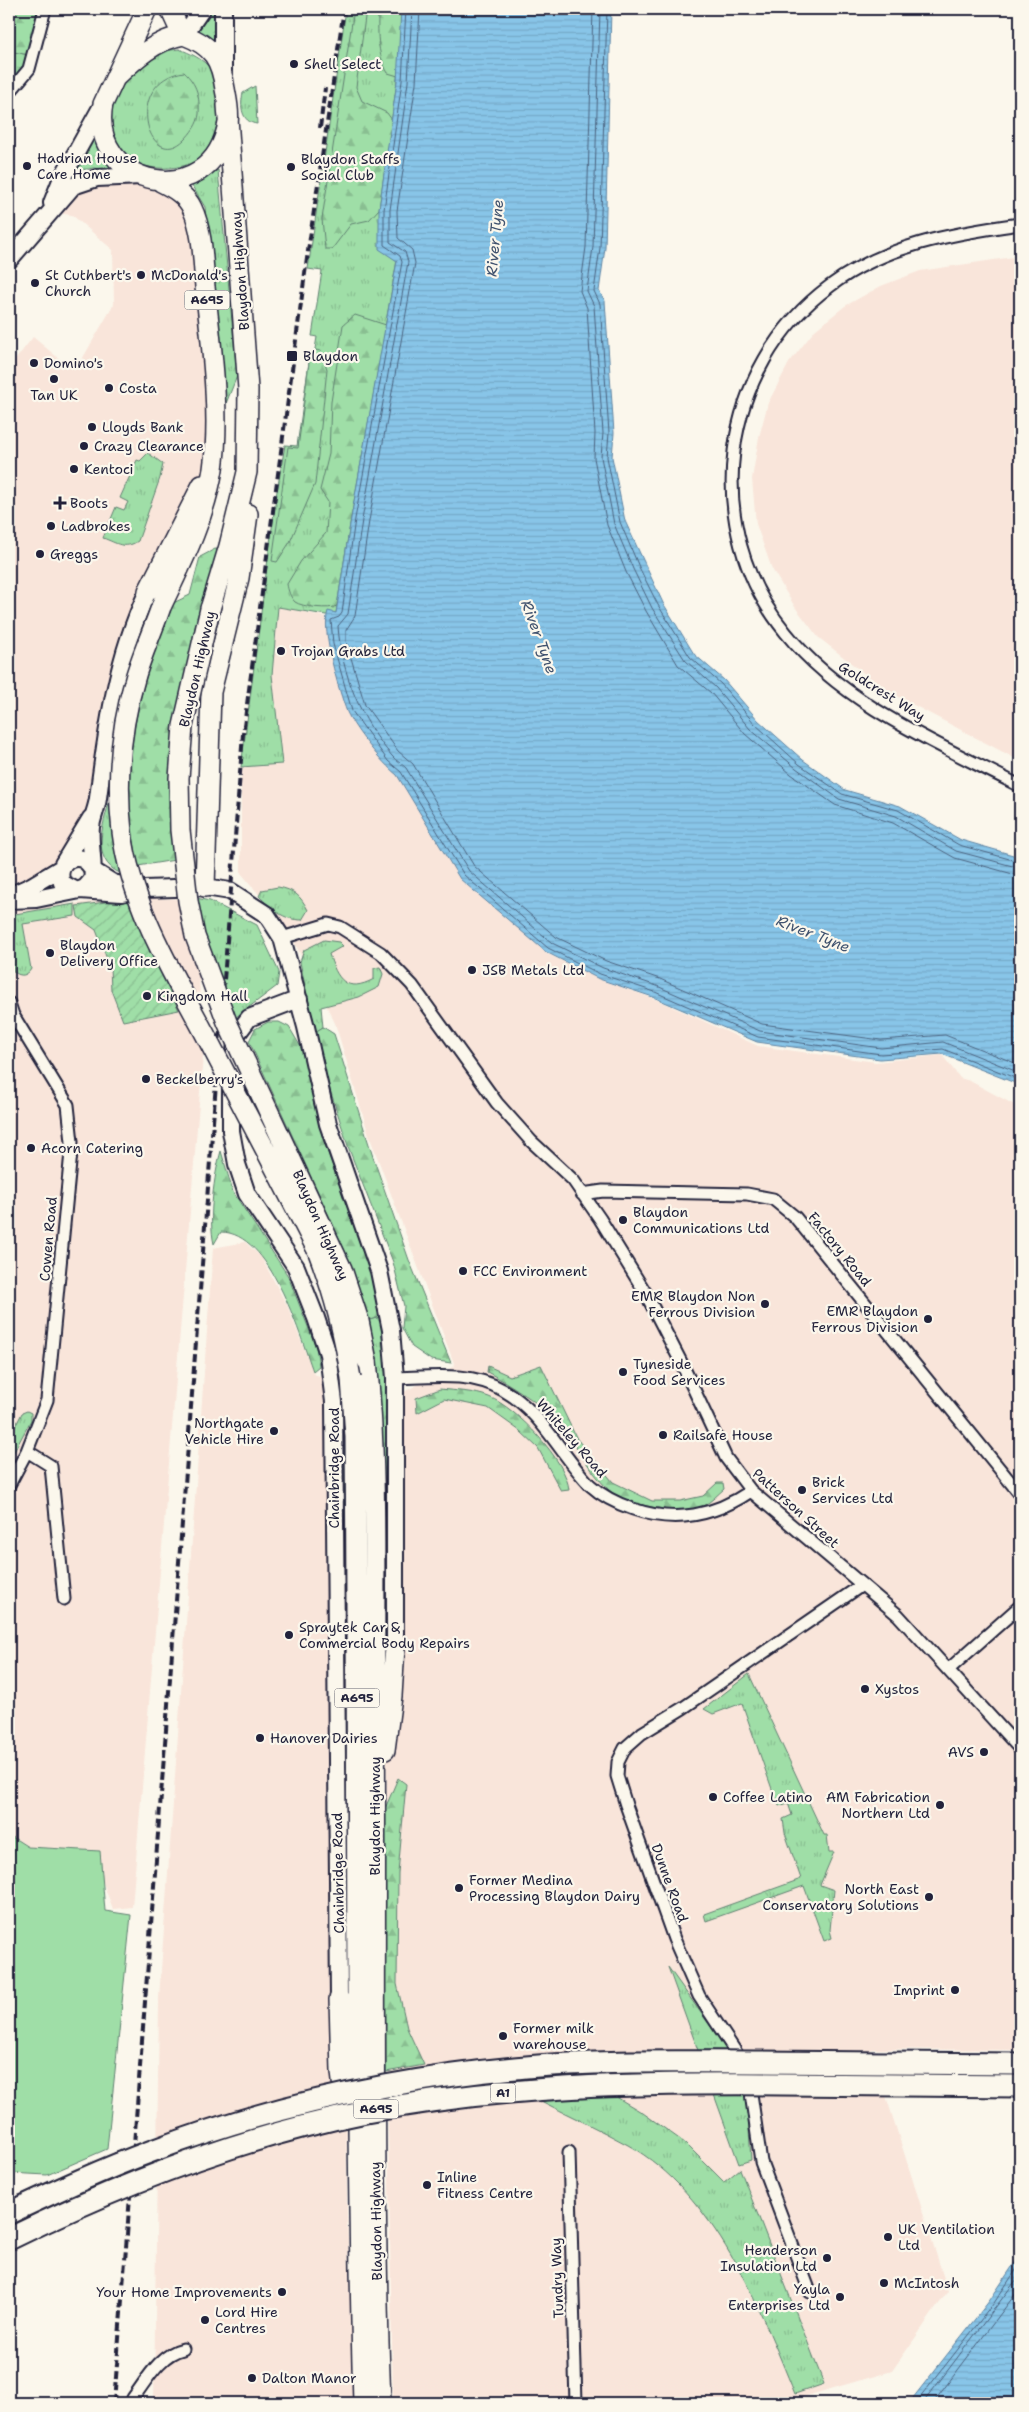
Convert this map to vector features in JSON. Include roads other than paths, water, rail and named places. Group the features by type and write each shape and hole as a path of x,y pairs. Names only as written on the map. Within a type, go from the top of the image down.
{"highway":[{"name":"A1","path":"9,2213 116,2165 231,2125 309,2103 371,2090 468,2074 535,2066 633,2062 1020,2064"},
{"name":"A1","path":"9,2239 112,2190 218,2152 366,2112 432,2102 518,2091 605,2085 1020,2086"}],"main road":[{"path":"48,212 62,178 103,104 148,9"},
{"path":"170,9 183,35 215,56 223,71"},
{"path":"115,78 154,46 170,38 183,35 202,9"},
{"path":"103,104 100,123 108,146 122,164 142,176 161,182 188,176 214,159 224,139 228,122 228,105 223,71 223,9"},
{"name":"Blaydon Highway","path":"228,105 248,390 246,472 230,546 210,609 183,726 179,778 180,830 190,910 207,971 227,1022 342,1269 359,1321 367,1361 372,1415 376,1815 376,2253 381,2403"},
{"path":"10,254 34,232 48,212 73,186 82,181 97,178 142,176"},
{"name":"Blaydon Highway","path":"161,182 186,197 196,217 202,250 213,367 215,435 213,469 202,516 161,608 137,674 127,713 121,753 122,833 135,892 171,970 318,1252 333,1291 342,1325 351,1378 355,1437 358,2229 363,2403"},
{"path":"213,469 198,491 136,617 115,687 105,741 98,800 93,814 62,866 62,882 78,890 121,893 144,889 205,887 230,891 243,897 267,915 282,938 328,1124 379,1271 392,1330 395,1378 394,1648 392,1696 376,1815"},
{"path":"205,887 211,692 239,578 249,510 246,472"},
{"path":"9,900 49,897 85,888 92,880 90,839 93,814"},
{"path":"9,896 36,884 68,860 78,857 88,862 92,868 113,883 144,889"},
{"name":"Chainbridge Road","path":"298,999 249,1018 237,1034 231,1088 231,1131 237,1164 247,1194 296,1267 328,1354 334,1402 339,1999"},
{"path":"339,1999 341,2072 358,2229"}],"street":[{"path":"9,93 29,69 45,9"},
{"name":"Goldcrest Way","path":"1020,224 950,236 896,252 846,276 811,301 781,333 755,374 736,430 731,476 734,521 746,563 771,612 806,655 848,690 882,712 1020,786"},
{"name":"Patterson Street","path":"282,938 328,924 340,927 381,953 412,985 497,1103 531,1141 573,1180 645,1292 682,1364 726,1458 751,1491 898,1615 1020,1749"},
{"name":"Cowen Road","path":"9,1003 12,1015 68,1105 72,1125 47,1400 27,1451 9,1485"},
{"name":"Factory Road","path":"582,1194 603,1191 747,1194 773,1200 795,1217 1020,1494"},
{"name":"Whiteley Road","path":"395,1378 469,1378 503,1390 532,1413 590,1484 603,1496 642,1512 671,1518 708,1513 735,1502 751,1491"},
{"path":"27,1451 51,1466 64,1599"},
{"name":"Dunne Road","path":"810,2292 761,2162 755,2114 745,2068 699,1996 674,1939 626,1805 617,1768 620,1754 635,1738 681,1710 862,1585"},
{"path":"948,1670 1020,1606"},
{"name":"Tundry Way","path":"569,2152 576,2403"},
{"path":"133,2403 133,2398 154,2369 174,2351 183,2349"}],"water":[{"name":"River Tyne","path":"401,9 611,9 605,248 599,291 605,301 614,433 612,457 625,521 663,603 694,654 724,680 758,720 803,760 845,790 900,806 961,840 1020,857 1020,1085 942,1054 880,1059 757,1042 653,997 599,979 546,952 460,879 397,775 369,746 356,728 347,712 336,676 329,646 326,620 328,611 336,613 397,261 379,249 379,209 397,81"},
{"path":"1020,2255 1020,2403 909,2403 990,2300"}],"railway":[{"path":"114,2403 243,734 308,251 344,9"},
{"path":"320,128 325,88"}],"place":[{"name":"Shell Select","path":"294,64"},
{"name":"Hadrian House Care Home","path":"27,166"},
{"name":"Blaydon Staffs Social Club","path":"291,167"},
{"name":"McDonald's","path":"141,275"},
{"name":"St Cuthbert's Church","path":"35,283"},
{"name":"Blaydon","path":"292,356"},
{"name":"Domino's","path":"34,363"},
{"name":"Tan UK","path":"54,379"},
{"name":"Costa","path":"109,388"},
{"name":"Lloyds Bank","path":"92,427"},
{"name":"Crazy Clearance","path":"84,446"},
{"name":"Kentoci","path":"74,469"},
{"name":"Boots","path":"60,503"},
{"name":"Ladbrokes","path":"51,526"},
{"name":"Greggs","path":"40,554"},
{"name":"Trojan Grabs Ltd","path":"281,651"},
{"name":"Blaydon Delivery Office","path":"50,953"},
{"name":"JSB Metals Ltd","path":"472,970"},
{"name":"Kingdom Hall","path":"147,996"},
{"name":"Beckelberry's","path":"146,1079"},
{"name":"Acorn Catering","path":"31,1148"},
{"name":"Blaydon Communications Ltd","path":"623,1220"},
{"name":"FCC Environment","path":"463,1271"},
{"name":"EMR Blaydon Non Ferrous Division","path":"765,1304"},
{"name":"EMR Blaydon Ferrous Division","path":"928,1319"},
{"name":"Tyneside Food Services","path":"623,1372"},
{"name":"Northgate Vehicle Hire","path":"274,1431"},
{"name":"Railsafe House","path":"663,1435"},
{"name":"Brick Services Ltd","path":"802,1490"},
{"name":"Spraytek Car & Commercial Body Repairs","path":"289,1635"},
{"name":"Xystos","path":"865,1689"},
{"name":"Hanover Dairies","path":"260,1738"},
{"name":"AVS","path":"984,1752"},
{"name":"Coffee Latino","path":"713,1797"},
{"name":"AM Fabrication Northern Ltd","path":"940,1805"},
{"name":"Former Medina Processing Blaydon Dairy","path":"459,1888"},
{"name":"North East Conservatory Solutions","path":"929,1897"},
{"name":"Imprint","path":"955,1990"},
{"name":"Former milk warehouse","path":"503,2036"},
{"name":"Inline Fitness Centre","path":"427,2185"},
{"name":"UK Ventilation Ltd","path":"888,2237"},
{"name":"Henderson Insulation Ltd","path":"827,2258"},
{"name":"McIntosh","path":"884,2283"},
{"name":"Your Home Improvements","path":"282,2292"},
{"name":"Yayla Enterprises Ltd","path":"840,2297"},
{"name":"Lord Hire Centres","path":"205,2320"},
{"name":"Dalton Manor","path":"252,2378"}]}
